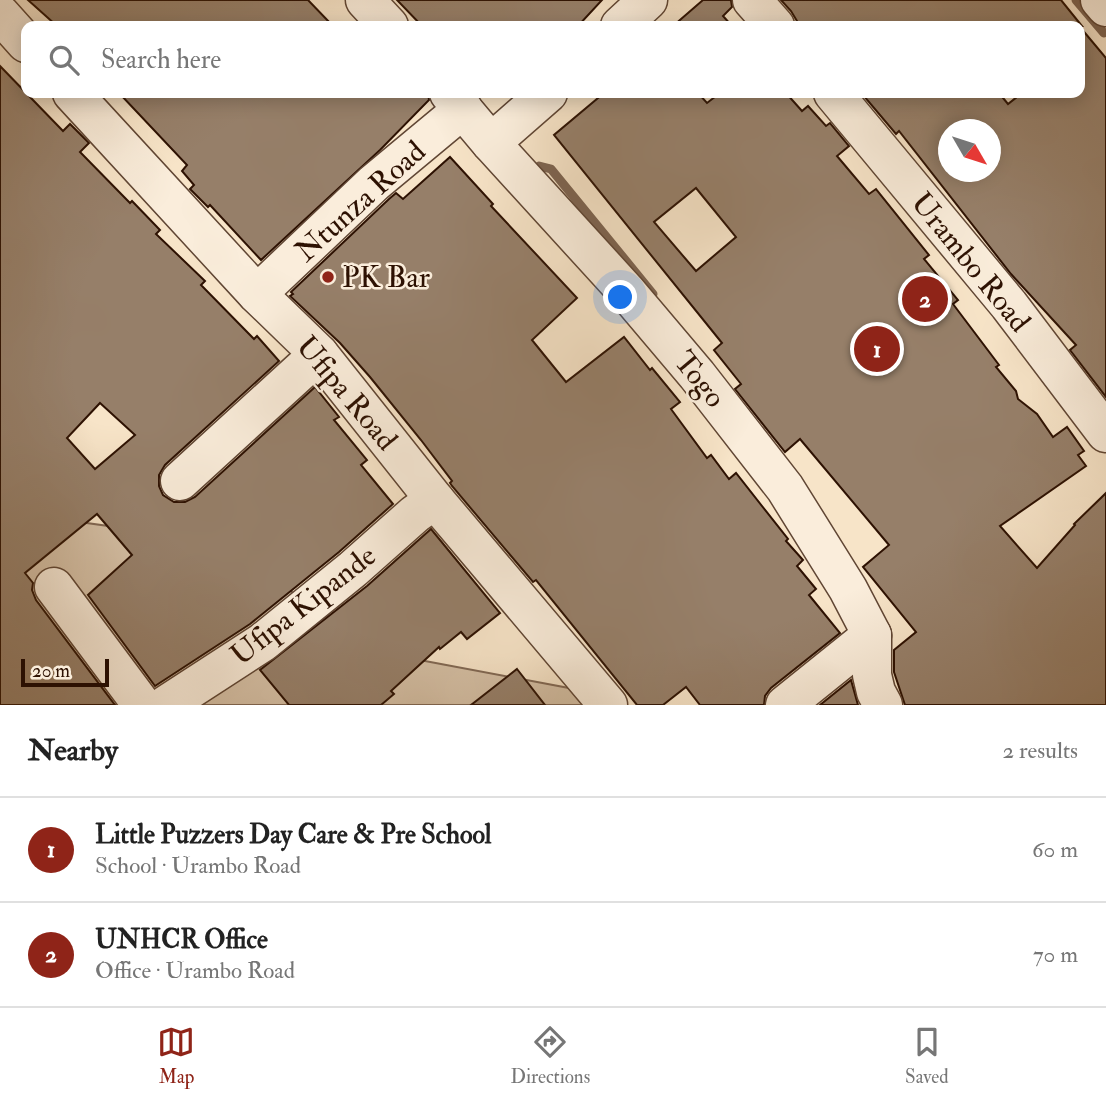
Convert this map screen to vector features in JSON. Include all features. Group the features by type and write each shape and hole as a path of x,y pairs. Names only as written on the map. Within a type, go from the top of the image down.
{"street":[{"path":"365,0 384,21"},
{"path":"625,21 648,0"},
{"path":"752,0 771,21"},
{"path":"1100,0 1106,7"},
{"path":"0,14 21,37"},
{"name":"Ufipa Road","path":"77,98 257,294 319,354 435,500 608,705"},
{"path":"491,143 542,98"},
{"name":"Urambo Road","path":"837,98 1009,305 1106,433"},
{"name":"Ntunza Road","path":"257,294 456,101"},
{"name":"Togo","path":"456,101 698,375 785,488 812,529 872,635 872,675 883,705"},
{"path":"180,481 319,354"},
{"name":"Ufipa Kipande","path":"166,705 263,642 435,500"},
{"path":"54,587 142,705"},
{"path":"785,705 872,635"}],"shaded area":[{"path":"0,473 29,515 224,542 372,651 574,689 587,705 0,705"}],"building":[{"path":"28,0 308,0 328,21 51,21"},
{"path":"397,0 602,0 583,21 417,21"},
{"path":"703,0 731,0 732,7 723,16 728,21 679,21"},
{"path":"781,0 1061,0 1078,21 797,21"},
{"path":"1085,33 1106,58 1106,397 1070,350 1076,345 1011,274 939,182 1001,182 1001,119 938,119 938,181 899,131 896,134 866,98 1003,98 1008,104 1016,98 1085,98"},
{"path":"0,66 21,88 21,98 31,98 63,131 70,124 89,143 80,152 160,230 156,234 205,281 201,285 254,339 257,336 279,361 165,465 159,475 159,486 163,495 174,502 185,502 195,497 315,387 339,417 334,420 367,460 361,465 393,504 250,624 155,686 88,595 132,555 97,514 25,573 33,583 32,590 36,600 115,705 0,705","holes":["100,403 135,435 95,469 67,438"]},
{"path":"124,98 429,98 380,150 261,260 210,205 208,207 190,189 194,185 182,171 187,165"},
{"path":"598,98 702,98 707,103 714,98 790,98 802,111 808,106 826,126 830,123 849,146 837,156 869,194 876,189 929,255 924,259 958,300 953,304 999,365 996,367 1016,391 1018,399 1037,414 1053,437 1067,427 1084,451 1078,455 1086,466 1000,526 1037,568 1074,524 1106,493 1106,705 905,705 894,672 894,650 916,632 863,567 889,545 800,439 785,452 735,389 741,384 714,350 722,343 554,135","holes":["696,188 736,237 696,271 654,222"]},
{"path":"450,157 493,204 491,206 577,298 532,340 566,382 624,337 680,402 671,409 707,458 711,455 729,479 736,473 803,560 797,566 816,589 809,595 840,633 771,688 765,696 764,705 700,705 686,687 663,705 637,705 536,580 533,582 452,486 452,481 370,377 340,343 290,296 293,294 291,292 389,199 396,193 403,199"},
{"path":"431,529 500,613 467,639 461,632 440,649 439,647 391,691 394,694 381,705 289,705 260,670 367,586"},
{"path":"517,669 545,705 471,705"},
{"path":"851,680 858,705 820,705"}],"waterway":[{"path":"1076,0 1104,33"},
{"path":"539,166 551,169 653,294"}],"place":[{"name":"PK Bar","path":"328,277"},
{"name":"UNHCR Office","path":"925,299"},
{"name":"Little Puzzers Day Care & Pre School","path":"877,349"}]}
